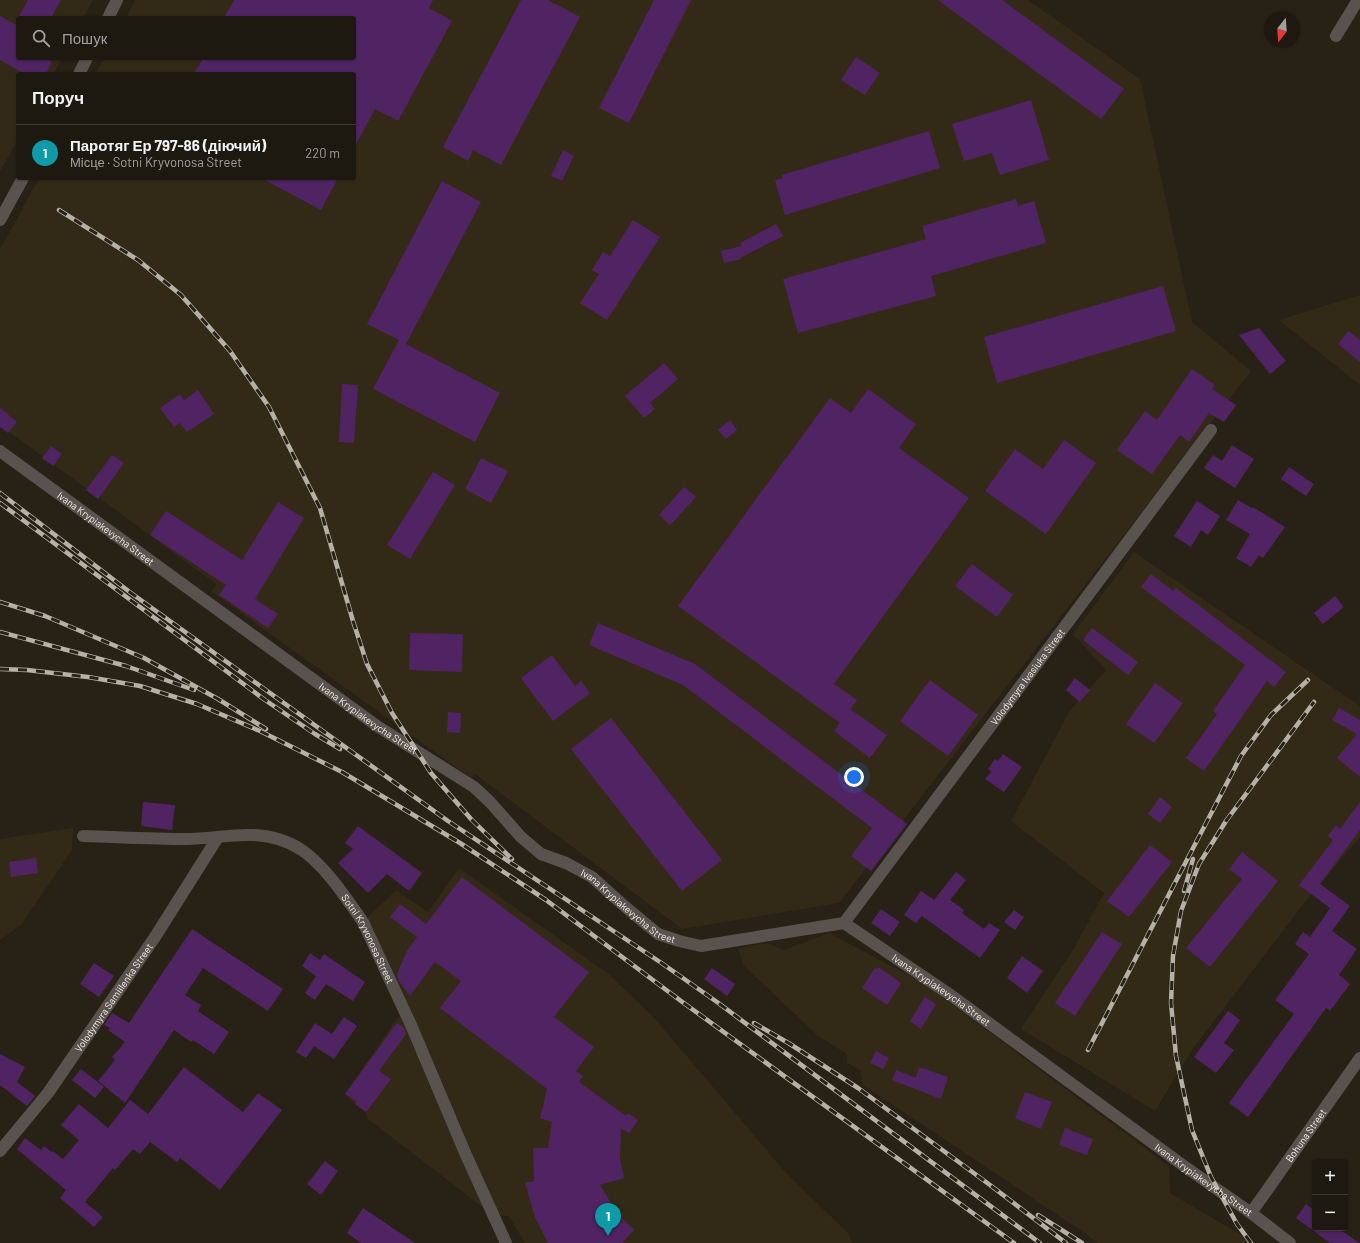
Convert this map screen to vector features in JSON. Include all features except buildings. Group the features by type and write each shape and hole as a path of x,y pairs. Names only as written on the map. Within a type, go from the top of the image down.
{"street":[{"path":"109,16 117,0"},
{"path":"1336,36 1358,0"},
{"path":"80,72 86,60"},
{"path":"0,220 22,180"},
{"name":"Volodymyra Ivasiuka Street","path":"844,923 1211,430"},
{"name":"Ivana Krypiakevycha Street","path":"0,451 377,726 474,787 490,802 521,837 541,854 566,863 592,877 658,934 700,946 844,923 952,996 1177,1161 1251,1213 1290,1243"},
{"name":"Sotni Kryvonosa Street","path":"83,836 187,839 253,835 267,836 294,845 317,861 363,922 411,1024 466,1155 506,1243"},
{"name":"Volodymyra Samiilenka Street","path":"0,1151 48,1093 155,937 218,837"},
{"name":"Bohuna Street","path":"1251,1213 1360,1058"}],"shaded area":[{"path":"0,0 93,0 84,16 16,16 16,60 61,60 54,72 16,72 16,143 0,172"},
{"path":"135,0 1028,0 1140,79 1192,322 1251,371 839,903 682,929 475,774 471,778 212,592 216,584 0,425 0,250 38,180 356,180 356,72 96,72 103,60 356,60 356,16 127,16"},
{"path":"1360,295 1360,385 1279,320"},
{"path":"1134,552 1360,706 1360,837 1305,902 1192,1050 1155,1111 1021,1029 1074,948 1104,893 1011,821 1069,712 1106,670 1073,634"},
{"path":"73,828 72,850 21,925 0,940 0,839"},
{"path":"459,868 610,975 656,1020 786,1173 849,1234 852,1243 525,1243 509,1216 493,1215 368,1119 366,1112 345,1094 398,1017 405,1012 363,922 396,890 428,912"},
{"path":"829,933 925,984 1169,1166 1170,1193 1255,1243 1097,1243 1086,1234 863,1085 860,1070 847,1063 847,1054 817,1035 744,966 738,949 767,943 784,950"}],"railway":[{"path":"59,210 138,260 181,295 230,351 269,407 320,508 367,664 392,713 431,773 471,819 512,859"},
{"path":"0,493 131,593 448,821 660,962 717,1002 1040,1243"},
{"path":"0,503 265,700 340,749"},
{"path":"0,602 45,616 144,658 218,699 266,729"},
{"path":"0,632 126,666 194,690"},
{"path":"0,669 27,670 88,677 140,686 197,704 260,731 342,772 460,843 546,900 681,1001 1014,1243"},
{"path":"1088,1050 1241,756 1271,715 1308,680"},
{"path":"1251,1243 1237,1224 1211,1177 1192,1130 1176,1056 1171,1003 1173,956 1181,911 1199,864 1226,821 1314,702"},
{"path":"1184,891 1193,859"},
{"path":"754,1023 790,1044 858,1088 1066,1243"},
{"path":"1038,1215 1082,1243"}],"place":[{"name":"Паротяг Ер 797-86 (діючий)","path":"608,1236"}]}
